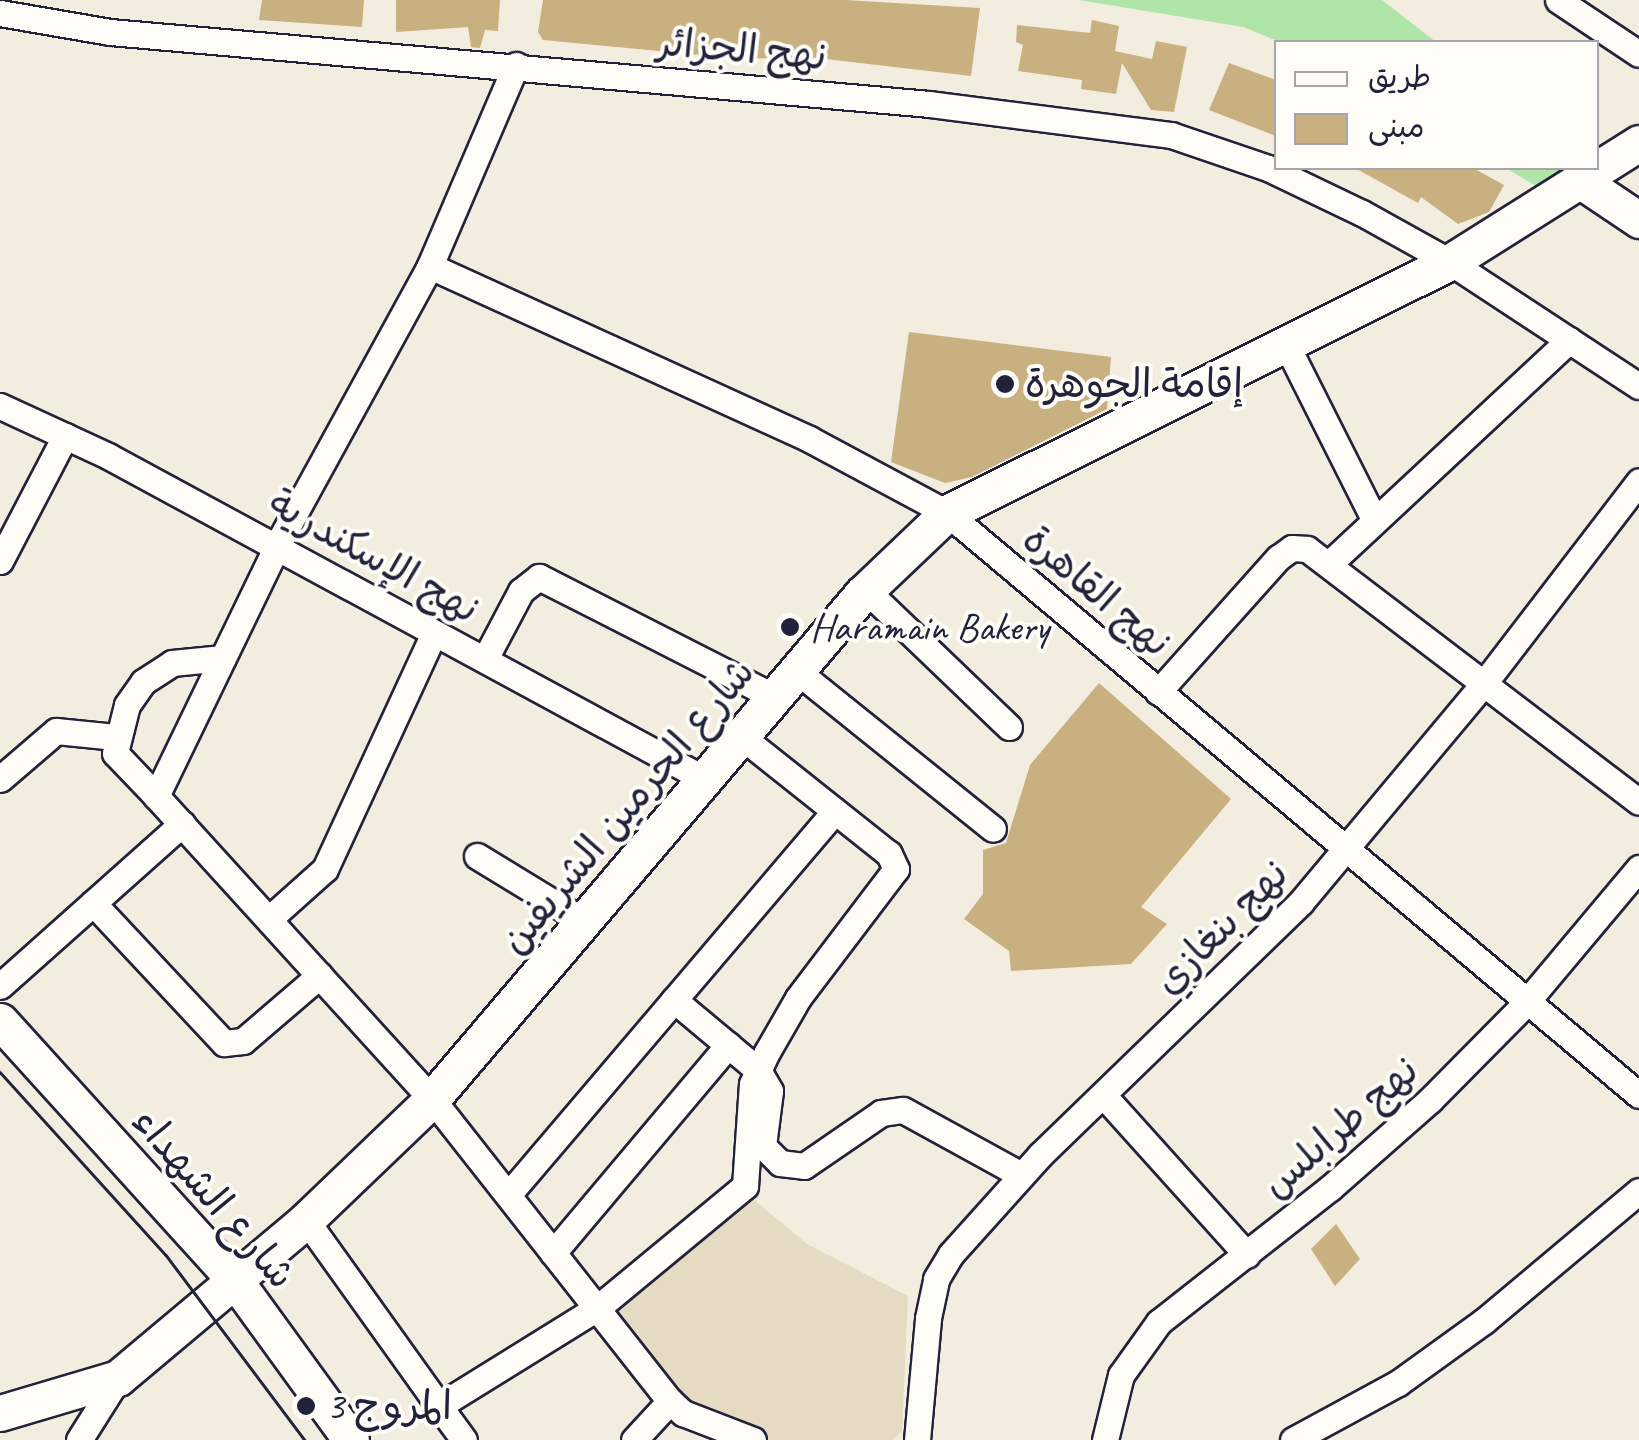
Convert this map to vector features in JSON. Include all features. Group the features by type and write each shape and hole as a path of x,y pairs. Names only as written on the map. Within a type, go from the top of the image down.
{"street":[{"path":"1558,0 1639,54"},
{"name":"نهج الجزائر","path":"0,12 110,32 516,65 1153,131 1268,168 1450,262 1639,386"},
{"path":"156,796 277,546 430,266 516,65"},
{"name":"شارع الحرمين الشريفين","path":"1599,170 1639,143"},
{"name":"شارع الحرمين الشريفين","path":"118,1378 306,1220 432,1099 708,781 866,590 947,513 1450,262 1599,170"},
{"path":"1581,182 1639,220"},
{"name":"نهج القاهرة","path":"430,266 809,440 947,513 1524,1005 1639,1095"},
{"path":"1330,564 1568,340"},
{"path":"1286,344 1375,521"},
{"name":"نهج الإسكندرية","path":"0,406 277,546 708,781"},
{"path":"0,561 65,436"},
{"name":"نهج بنغازي","path":"917,1440 936,1279 1021,1175 1280,925 1485,682 1639,481"},
{"path":"1158,692 1278,558 1292,548 1330,564 1639,802"},
{"path":"485,659 521,591 539,577 787,685 993,828"},
{"path":"866,590 1009,727"},
{"path":"269,919 325,869 434,633"},
{"path":"223,658 159,670 126,705 115,753 432,1099 553,1253 600,1306 670,1401 684,1413 754,1440"},
{"path":"0,779 56,731 116,737"},
{"path":"439,1406 600,1306 746,1186 758,1070 798,998 896,869 890,854 743,738"},
{"path":"508,1195 835,811"},
{"path":"0,986 182,824"},
{"path":"477,856 586,922"},
{"name":"نهج طرابلس","path":"1105,1440 1131,1354 1158,1322 1247,1255 1430,1100 1524,1005 1639,868"},
{"path":"93,903 224,1043 243,1042 320,975"},
{"path":"674,1000 758,1070 770,1091 763,1146 780,1163 804,1166 881,1113 903,1110 1021,1175"},
{"name":"شارع الشهداء","path":"0,1021 234,1278 351,1440"},
{"path":"553,1253 728,1045"},
{"path":"1103,1095 1247,1255"},
{"path":"1293,1440 1398,1383 1484,1321 1639,1191"},
{"path":"306,1220 464,1440"},
{"path":"0,1413 118,1378"},
{"path":"80,1440 118,1378"},
{"path":"634,1440 670,1401"}],"shaded area":[{"path":"753,1199 807,1244 908,1296 902,1431 893,1440 761,1440 677,1403 609,1319"}],"green space":[{"path":"1079,0 1382,0 1433,40 1275,40 1243,27"},
{"path":"1509,170 1578,170 1543,190"}],"building":[{"path":"262,0 364,0 362,27 259,20"},
{"path":"396,0 500,0 498,31 485,30 480,48 471,47 468,27 396,32"},
{"path":"543,0 845,0 980,8 971,76 809,57 743,59 543,40 538,32"},
{"path":"1092,20 1119,26 1115,51 1152,59 1156,41 1187,47 1174,112 1151,110 1122,63 1116,94 1081,89 1082,80 1018,71 1023,45 1016,42 1017,25 1090,33"},
{"path":"1229,63 1274,79 1274,135 1209,110"},
{"path":"1359,170 1477,170 1504,185 1489,212 1458,224 1421,197 1418,203"},
{"name":"إقامة الجوهرة","path":"909,332 1111,357 1107,409 972,477 945,483 891,462"},
{"path":"1099,683 1231,799 1141,907 1167,924 1131,964 1011,971 1009,951 964,919 983,894 983,850 1006,843 1030,765"},
{"path":"1336,1224 1360,1259 1335,1286 1311,1249"}],"tram line":[{"path":"0,1072 166,1255 305,1440"}],"place":[{"name":"إقامة الجوهرة","path":"1005,384"},
{"name":"Haramain Bakery","path":"790,627"},
{"name":"المروج 3","path":"306,1406"}]}
